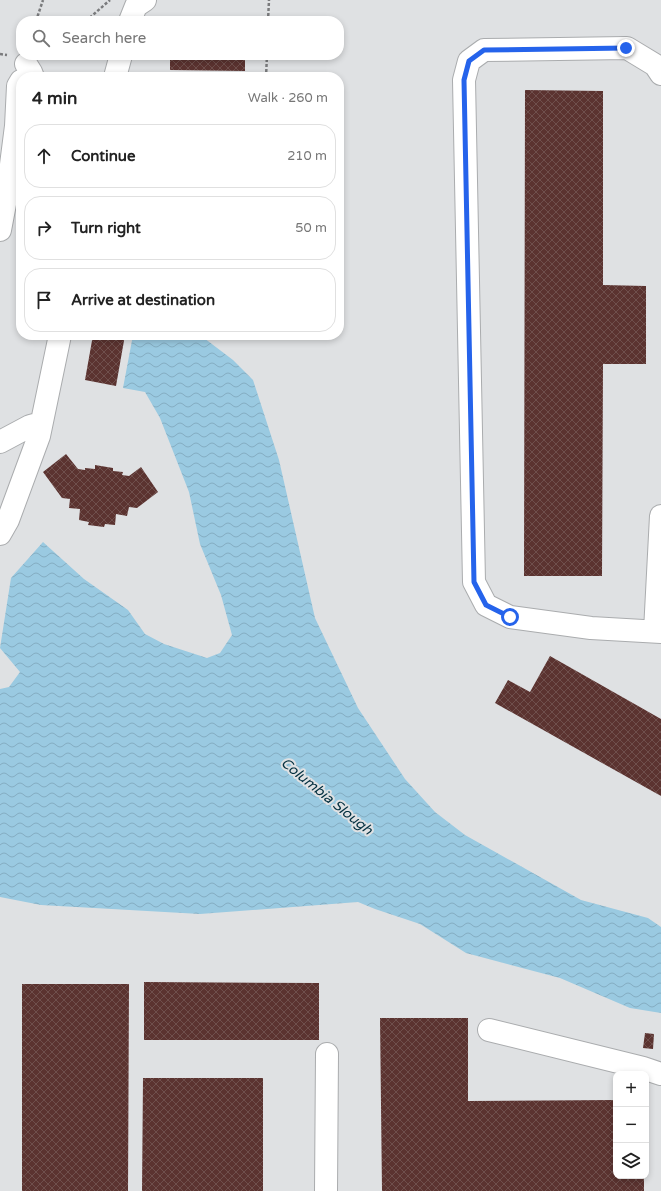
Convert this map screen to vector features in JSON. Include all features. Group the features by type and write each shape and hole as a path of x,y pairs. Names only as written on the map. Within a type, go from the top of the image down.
{"street":[{"path":"132,16 136,6 145,0"},
{"path":"661,74 655,65 626,48 484,50 469,61 464,80 474,582 486,605 510,617 591,628 658,631 661,516"},
{"path":"116,72 120,60"},
{"path":"0,230 8,188 16,126"},
{"path":"0,534 11,513 39,436 59,340"},
{"path":"0,442 30,426 42,423"},
{"path":"489,1030 643,1068 661,1074"},
{"path":"326,1191 327,1054"}],"path":[{"path":"38,16 43,0"},
{"path":"92,16 110,0"},
{"path":"268,16 270,0"},
{"path":"266,72 267,60"}],"water":[{"name":"Columbia Slough","path":"132,340 207,340 233,360 253,380 279,460 315,618 358,708 405,779 435,812 465,835 581,900 648,918 661,927 661,1013 630,1008 560,978 466,953 420,924 358,902 200,914 41,905 0,897 0,689 9,687 20,672 0,648 11,578 43,542 84,579 128,610 145,634 164,644 207,658 220,653 232,635 221,595 200,544 189,492 160,418 145,392 123,388"}],"building":[{"path":"170,60 245,60 245,71 170,70"},
{"path":"525,90 603,91 603,285 646,286 646,364 603,364 602,576 524,576"},
{"path":"92,340 124,340 116,386 85,380"},
{"path":"66,454 78,469 95,469 95,465 113,468 113,471 123,472 122,475 129,476 141,467 158,492 137,508 129,507 127,516 116,514 115,525 105,524 104,527 88,525 89,522 79,520 80,509 69,508 70,499 62,498 43,472"},
{"path":"550,656 661,719 661,796 495,703 508,680 530,692"},
{"path":"144,982 319,983 319,1040 144,1040"},
{"path":"22,984 129,984 128,1191 22,1191"},
{"path":"380,1018 468,1018 468,1101 613,1100 613,1179 644,1179 644,1191 382,1191"},
{"path":"645,1033 654,1034 653,1049 643,1048"},
{"path":"143,1078 263,1078 263,1191 142,1191"}],"route":[{"path":"510,617 486,605 474,582 464,80 469,61 484,50 626,48"}]}
